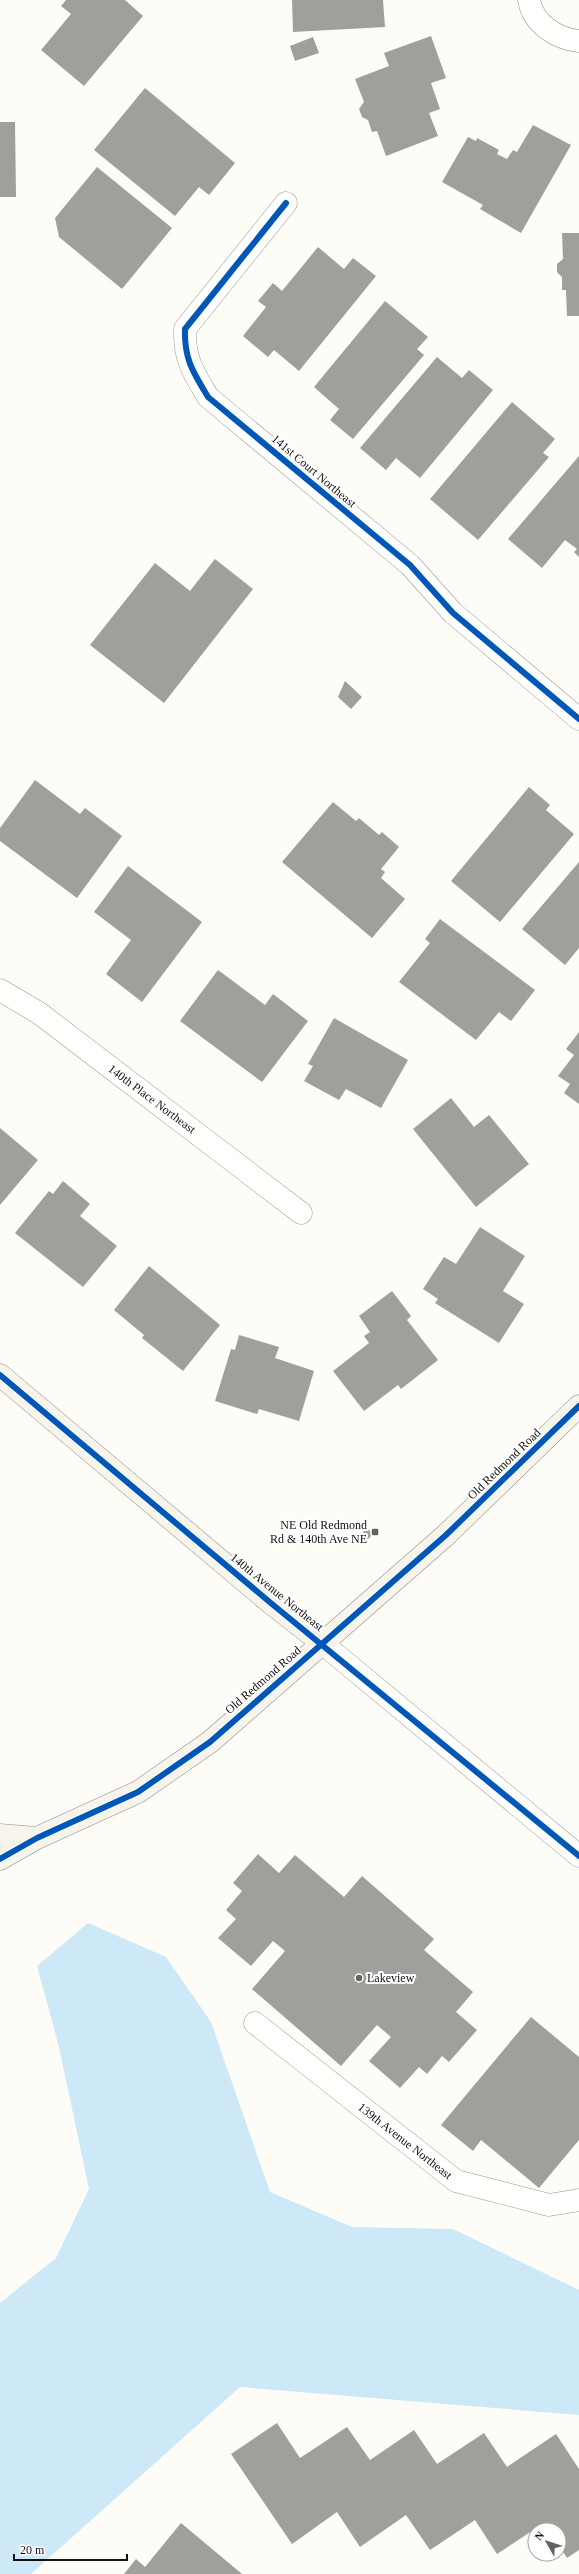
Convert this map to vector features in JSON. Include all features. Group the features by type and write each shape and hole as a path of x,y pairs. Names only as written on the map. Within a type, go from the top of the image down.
{"main road":[{"name":"140th Avenue Northeast","path":"0,1375 272,1604 322,1643"},
{"name":"Old Redmond Road","path":"0,1860 37,1838 138,1792 210,1742 446,1535 579,1406"},
{"name":"Old Redmond Road","path":"0,1835 37,1838"}],"street":[{"path":"529,0 538,20 552,33 569,40 579,41"},
{"name":"141st Court Northeast","path":"286,203 185,329 184,349 190,367 208,397 410,565 453,613 579,719"},
{"name":"140th Place Northeast","path":"0,990 39,1013 301,1213"},
{"name":"140th Avenue Northeast","path":"322,1643 579,1856"},
{"name":"139th Avenue Northeast","path":"255,2023 456,2181 549,2205 579,2200"}],"water":[{"path":"88,1923 166,1957 211,2022 270,2192 352,2227 453,2229 579,2290 579,2415 240,2387 31,2574 0,2574 0,2303 56,2258 89,2189 59,2047 37,1966"}],"building":[{"path":"66,0 125,0 143,16 84,86 41,50 71,14 61,6"},
{"path":"292,0 383,0 385,27 293,32"},
{"path":"431,36 446,78 431,83 440,109 429,113 438,136 386,156 377,131 372,132 368,120 362,117 359,109 364,102 355,79 389,66 384,53"},
{"path":"313,37 319,53 295,61 290,46"},
{"path":"145,88 235,163 209,195 199,187 175,216 94,150"},
{"path":"0,122 15,122 16,197 0,197"},
{"path":"533,125 571,145 521,233 480,209 483,205 442,182 468,137 476,141 477,138 499,150 497,154 507,159 513,150 517,152"},
{"path":"97,167 172,228 122,289 59,237 55,218"},
{"path":"562,233 579,233 579,316 567,316 566,290 562,290 562,277 557,272 557,264 563,259"},
{"path":"318,247 344,269 353,258 376,276 299,371 274,350 268,357 243,336 266,307 258,301 273,283 282,291"},
{"path":"385,301 428,337 417,349 424,355 353,439 330,420 339,409 314,387"},
{"path":"437,357 462,378 469,370 493,390 420,478 396,458 386,470 360,448"},
{"path":"512,402 555,439 543,453 549,457 478,540 430,499"},
{"path":"579,456 579,557 574,552 577,549 565,540 542,568 508,539"},
{"path":"215,559 253,589 164,703 90,645 155,563 190,591"},
{"path":"345,681 362,697 351,709 338,697"},
{"path":"35,780 80,814 85,808 122,836 77,898 0,841 0,828"},
{"path":"529,787 550,805 546,810 574,834 500,922 451,881"},
{"path":"333,802 356,821 359,818 379,835 382,832 399,847 381,869 385,872 381,878 405,899 372,938 282,862"},
{"path":"579,862 579,948 565,965 522,929"},
{"path":"128,866 202,922 142,1002 106,974 131,940 94,912"},
{"path":"440,919 535,990 511,1021 499,1012 476,1040 399,982 430,943 425,939"},
{"path":"218,970 265,1005 273,994 308,1021 262,1082 180,1021"},
{"path":"334,1018 408,1060 381,1108 346,1089 339,1100 304,1081 313,1066 308,1064"},
{"path":"579,1032 579,1104 564,1093 570,1084 558,1076 574,1055 566,1049"},
{"path":"451,1098 474,1127 489,1115 529,1164 476,1207 413,1129"},
{"path":"0,1128 38,1160 0,1205"},
{"path":"63,1181 90,1204 80,1216 117,1246 83,1287 15,1233 49,1191 53,1194"},
{"path":"480,1227 525,1256 503,1291 524,1304 499,1343 435,1303 438,1299 423,1289 444,1257 456,1264"},
{"path":"149,1266 220,1325 183,1371 142,1338 144,1335 114,1310"},
{"path":"392,1291 411,1316 407,1320 438,1360 401,1389 398,1385 364,1411 333,1371 369,1343 364,1336 370,1332 359,1316"},
{"path":"239,1335 279,1347 275,1358 314,1371 299,1421 259,1409 257,1414 215,1401 231,1349 235,1350"},
{"path":"367,1528 373,1534 362,1545 357,1539"},
{"name":"Lakeview","path":"258,1854 279,1873 295,1855 344,1897 362,1876 434,1939 424,1950 473,1992 456,2012 477,2030 449,2062 442,2056 427,2074 419,2067 400,2088 369,2061 391,2037 377,2025 341,2066 252,1989 285,1951 273,1941 251,1966 218,1938 236,1919 226,1910 242,1891 233,1883"},
{"path":"531,2017 579,2057 579,2140 539,2188 481,2140 473,2151 441,2125"},
{"path":"277,2423 300,2458 347,2427 370,2460 414,2430 437,2464 484,2433 507,2467 556,2434 579,2469 579,2550 567,2558 567,2522 527,2522 527,2534 497,2554 475,2520 430,2550 406,2515 360,2547 337,2512 292,2544 231,2454"},
{"path":"181,2523 242,2574 124,2574 136,2559 145,2567"}],"cycle path":[{"path":"286,203 185,329 186,349 190,365 198,380 208,397 410,565 453,613 579,719"},
{"path":"0,1375 272,1604 579,1856"},
{"path":"0,1859 37,1838 138,1792 210,1742 446,1535 579,1406"}],"place":[{"name":"NE Old Redmond Rd & 140th Ave NE","path":"375,1532"},
{"name":"Lakeview","path":"359,1978"}]}
